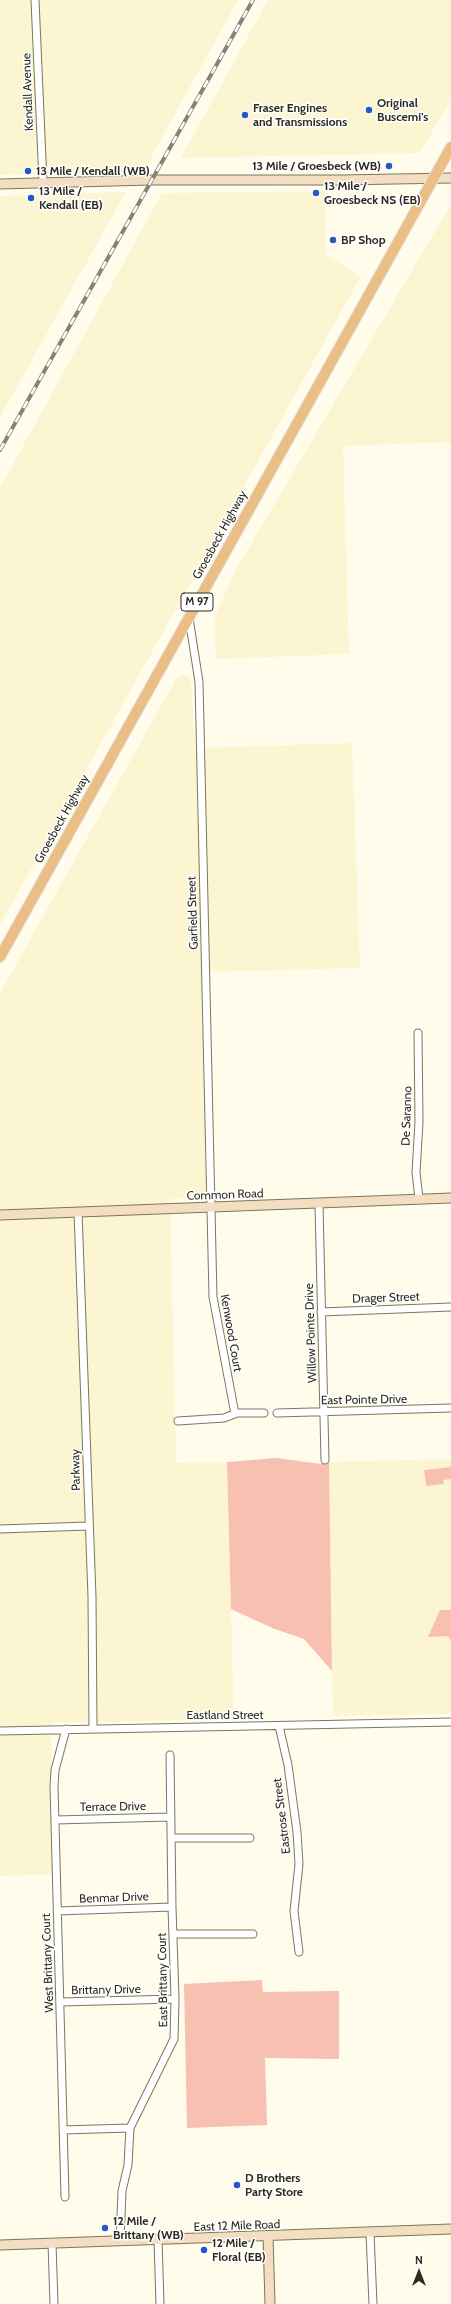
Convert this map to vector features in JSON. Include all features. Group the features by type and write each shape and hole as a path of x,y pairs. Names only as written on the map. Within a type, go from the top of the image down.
{"main road":[{"name":"Groesbeck Highway","path":"0,957 451,147"},
{"path":"0,184 43,182 451,178"},
{"name":"Common Road","path":"0,1214 318,1205 451,1198"},
{"name":"East 12 Mile Road","path":"0,2245 120,2242 451,2229"},
{"path":"268,2236 270,2304"}],"street":[{"name":"Kendall Avenue","path":"35,0 43,182"},
{"name":"Garfield Street","path":"189,618 199,682 212,1208"},
{"name":"De Saranno","path":"418,1033 420,1122 416,1172 419,1199"},
{"name":"Willow Pointe Drive","path":"318,1205 325,1460"},
{"name":"Kenwood Court","path":"212,1208 213,1297 235,1414"},
{"name":"Parkway","path":"78,1212 88,1526 92,1597 93,1728"},
{"name":"Drager Street","path":"321,1312 451,1307"},
{"name":"East Pointe Drive","path":"278,1413 451,1408"},
{"path":"178,1421 224,1418 235,1414 264,1413"},
{"path":"0,1529 88,1526"},
{"name":"Eastland Street","path":"0,1731 451,1722"},
{"name":"Eastrose Street","path":"279,1726 288,1765 297,1832 298,1864 294,1911 299,1952"},
{"name":"West Brittany Court","path":"65,2197 61,2002 57,1911 55,1770 66,1729"},
{"name":"East Brittany Court","path":"120,2242 122,2191 128,2165 130,2128 174,2039 175,1999 170,1754"},
{"name":"Terrace Drive","path":"55,1820 171,1817"},
{"path":"171,1838 250,1838"},
{"name":"Benmar Drive","path":"57,1911 172,1907"},
{"path":"174,1934 253,1934"},
{"name":"Brittany Drive","path":"61,2002 175,1999"},
{"path":"63,2130 130,2128"},
{"path":"370,2233 373,2304"},
{"path":"158,2240 160,2304"},
{"path":"52,2243 54,2304"}],"shaded area":[{"path":"0,0 238,0 143,172 0,175"},
{"path":"268,0 451,0 451,99 420,153 181,158"},
{"path":"325,191 326,255 361,276 0,925 0,488 162,193"},
{"path":"126,192 0,417 0,196"},
{"path":"451,204 451,442 343,446 349,654 216,659 214,619 234,573"},
{"path":"182,675 190,677 191,681 195,748 352,743 360,968 202,972 209,1190 202,1198 170,1199 176,1463 227,1462 234,1719 51,1723 53,1874 0,1876 0,993 176,679"},
{"path":"276,1458 321,1464 329,1462 332,1671 304,1639 272,1628 231,1609 227,1462"},
{"path":"451,1459 451,1714 333,1716 329,1462"},
{"path":"451,1467 451,1479 443,1480 444,1484 426,1486 424,1470"},
{"path":"440,1610 451,1610 451,1641 448,1636 428,1637"},
{"path":"262,1980 263,1992 339,1991 339,2059 265,2058 267,2125 187,2128 184,1984"}],"railway":[{"path":"0,450 253,0"}],"place":[{"name":"Original Buscemi's","path":"369,110"},
{"name":"Fraser Engines and Transmissions","path":"245,115"},
{"name":"13 Mile / Groesbeck (WB)","path":"389,166"},
{"name":"13 Mile / Kendall (WB)","path":"28,171"},
{"name":"13 Mile / Groesbeck NS (EB)","path":"316,193"},
{"name":"13 Mile / Kendall (EB)","path":"31,198"},
{"name":"BP Shop","path":"333,240"},
{"name":"D Brothers Party Store","path":"237,2185"},
{"name":"12 Mile / Brittany (WB)","path":"105,2228"},
{"name":"12 Mile / Floral (EB)","path":"204,2250"}]}
